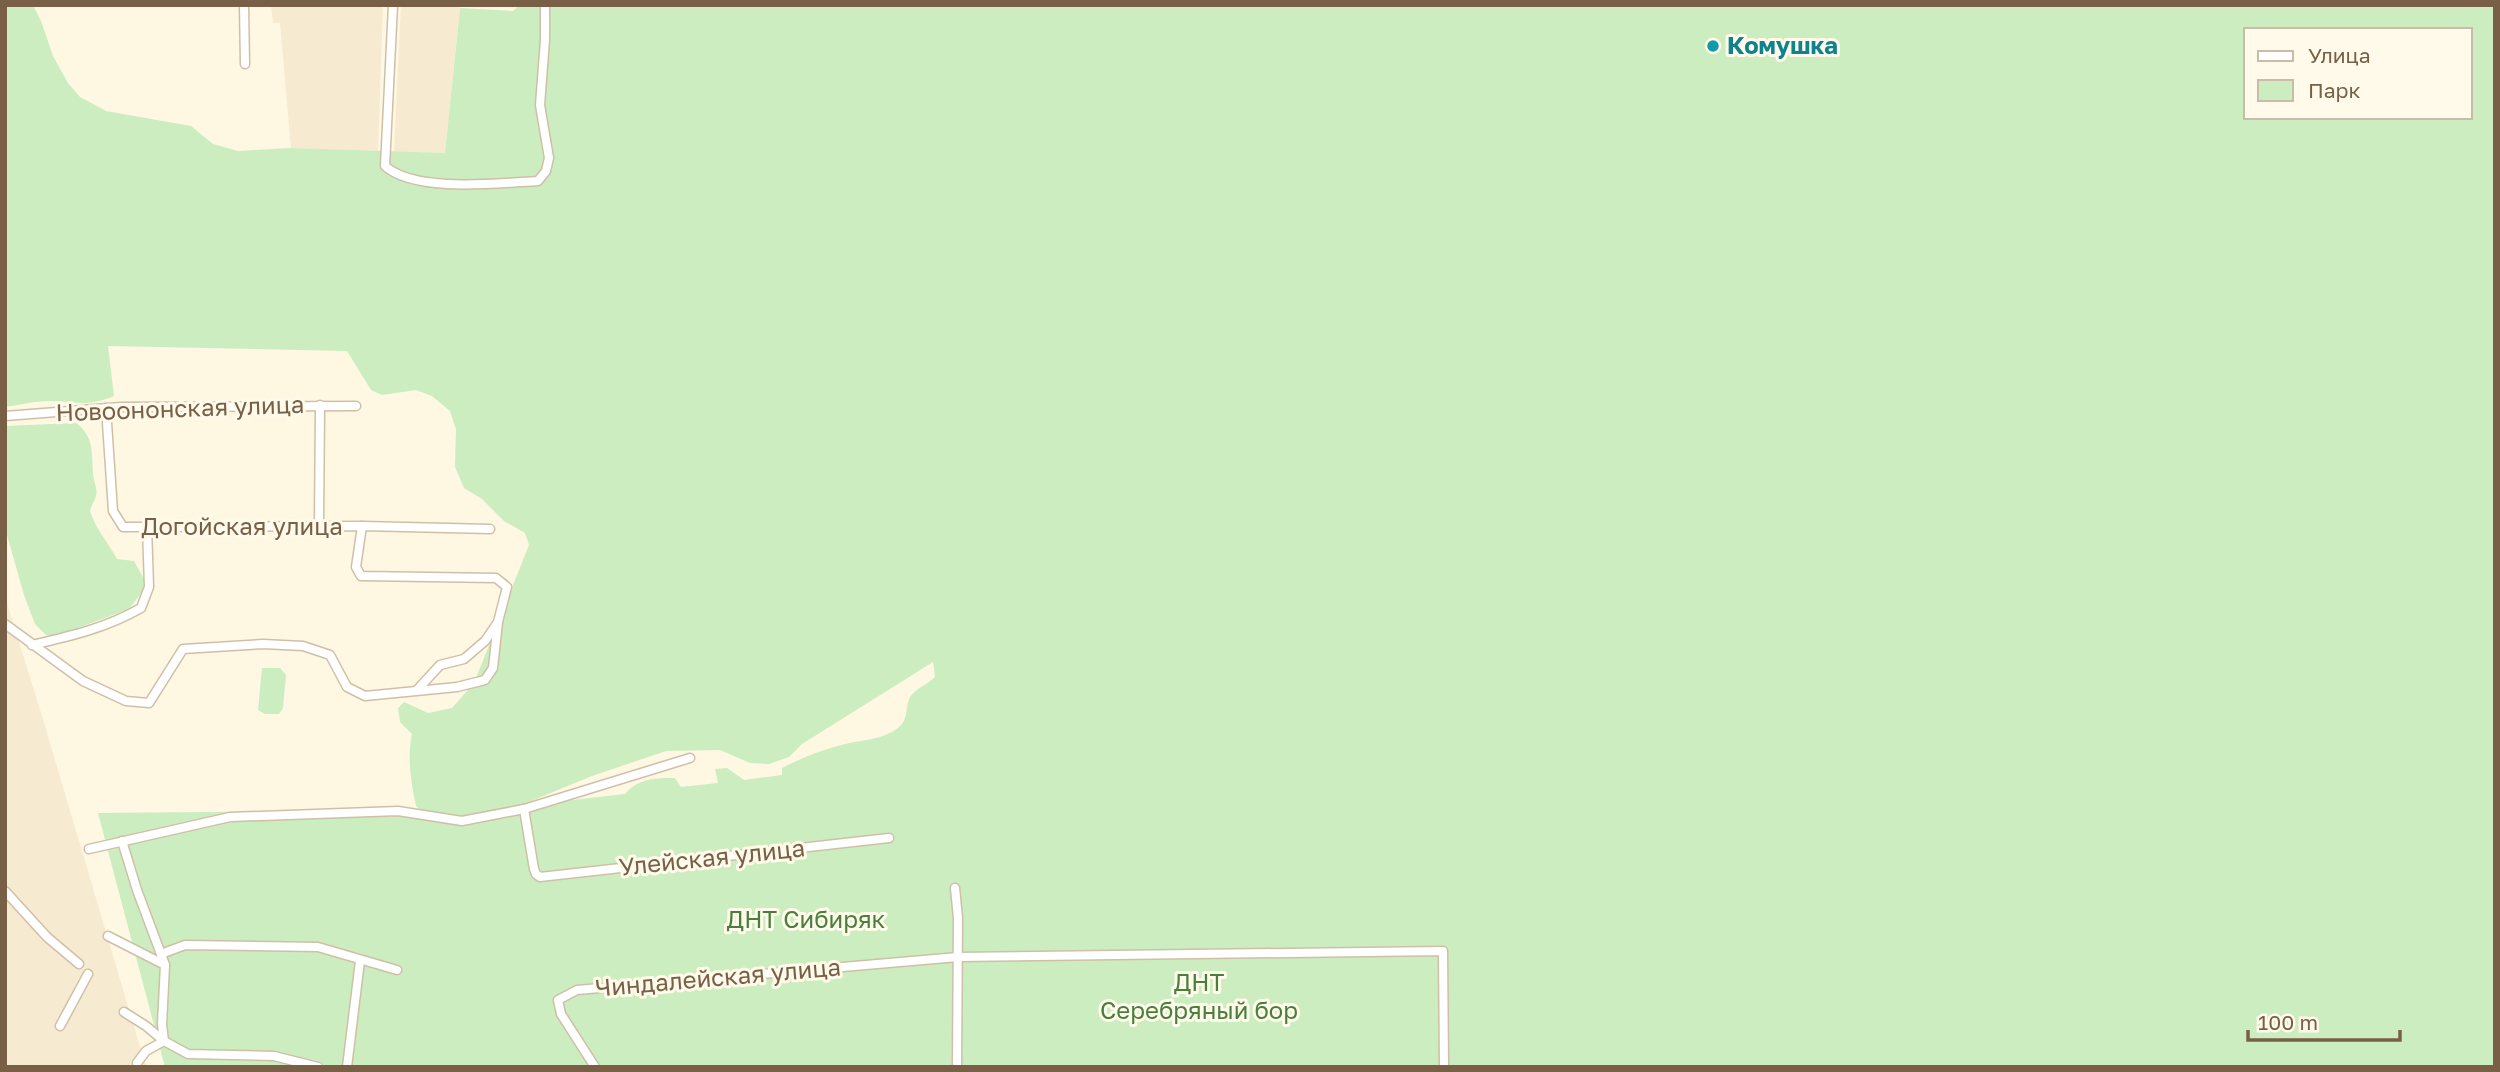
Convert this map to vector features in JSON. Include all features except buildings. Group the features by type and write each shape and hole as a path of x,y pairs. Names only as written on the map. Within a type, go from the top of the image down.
{"street":[{"path":"244,5 245,64"},
{"path":"393,5 385,166 392,172 429,183 475,185 538,181 545,172 549,159 540,105 545,5"},
{"path":"319,526 320,405"},
{"name":"Новоононская улица","path":"5,416 106,408 356,406"},
{"name":"Догойская улица","path":"106,408 113,512 123,527 490,528"},
{"name":"Догойская улица","path":"362,526 356,567 361,576 496,578 507,587 498,622 485,641 464,659 440,665 418,689"},
{"path":"32,645 82,634 116,622 141,608 149,587 147,527"},
{"path":"5,624 83,681 126,701 149,703 183,649 263,644 303,646 330,655 347,687 365,696 457,687 485,680 493,668 498,622"},
{"path":"89,849 230,817 397,811 462,821 524,809 690,758"},
{"name":"Улейская улица","path":"524,809 536,874 540,877 889,838"},
{"path":"122,841 165,965 162,1024 164,1041"},
{"path":"955,888 958,918 957,1067"},
{"path":"5,891 47,937 79,964"},
{"path":"108,936 165,965"},
{"path":"161,954 185,945 318,947 397,970"},
{"path":"958,957 1443,951 1444,1067"},
{"name":"Чиндалейская улица","path":"595,1067 561,1014 558,1000 577,990 958,957"},
{"path":"347,1067 360,961"},
{"path":"60,1026 88,974"},
{"path":"124,1012 164,1041 188,1054 274,1056 318,1067"},
{"path":"137,1063 146,1051 164,1041"}],"shaded area":[{"path":"271,5 383,5 378,151 291,148 280,23 273,23"},
{"path":"401,5 460,5 445,153 394,152"},
{"path":"5,597 41,713 146,1067 5,1067"}],"green space":[{"path":"5,5 33,5 53,56 68,83 80,97 106,111 191,126 213,144 238,151 291,148 445,153 460,8 513,11 519,5 2495,5 2495,1067 165,1067 98,813 421,810 416,806 411,779 412,734 400,722 398,708 404,702 428,713 452,708 474,683 529,545 525,533 504,521 482,499 464,488 455,467 456,429 450,411 432,396 416,390 382,395 371,390 347,351 108,346 114,396 88,403 44,401 5,407","holes":["933,662 935,677 910,697 903,723 889,734 802,758 782,768 782,775 744,780 727,768 715,769 718,783 681,787 675,778 655,779 642,782 625,794 519,806 592,776 666,751 720,750 750,763 769,764 789,757 802,744"]},
{"path":"76,423 86,434 91,446 96,493 90,511 117,559 134,561 144,579 143,591 129,609 56,636 46,635 35,624 5,528 5,426"},
{"path":"262,668 280,668 286,675 283,708 279,714 265,714 258,710"}],"place":[{"name":"Комушка","path":"1713,46"}],"park label":[{"name":"ДНТ Сибиряк","path":"806,920"},
{"name":"ДНТ Серебряный бор","path":"1199,997"}]}
